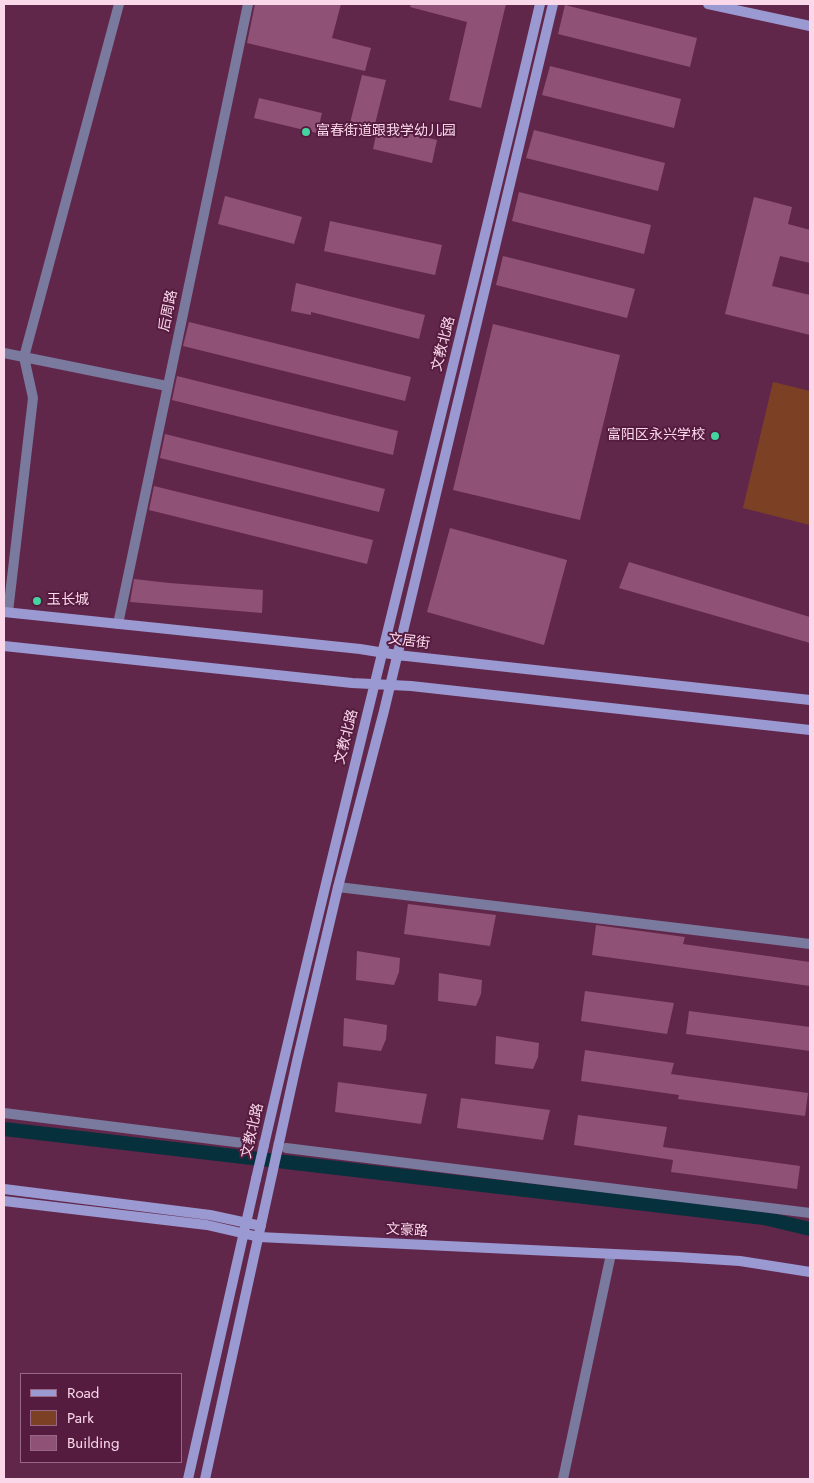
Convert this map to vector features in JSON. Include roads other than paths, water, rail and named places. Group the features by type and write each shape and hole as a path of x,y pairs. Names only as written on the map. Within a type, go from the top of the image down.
{"street":[{"path":"6,612 33,398 24,357 119,4"},
{"name":"后周路","path":"118,624 248,4"},
{"name":"文教北路","path":"188,1479 316,919 383,653 540,4"},
{"name":"文教北路","path":"205,1479 271,1182 282,1148 297,1061 338,886 390,685 553,4"},
{"path":"708,4 810,26"},
{"path":"4,353 167,386"},
{"name":"文居街","path":"6,612 810,700"},
{"path":"4,646 352,683 375,683 810,730"},
{"path":"338,886 810,944"},
{"path":"4,1113 243,1143"},
{"path":"282,1148 810,1213"},
{"path":"4,1190 210,1215 261,1226"},
{"name":"文豪路","path":"4,1201 207,1225 259,1237 740,1261 810,1272"},
{"path":"563,1479 611,1254"}],"waterway":[{"path":"4,1129 764,1218 810,1229"}],"tunnel":[{"path":"243,1143 285,1148"}],"place":[{"name":"富春街道跟我学幼儿园","path":"306,132"},
{"name":"富阳区永兴学校","path":"715,436"},
{"name":"玉长城","path":"37,601"}]}
